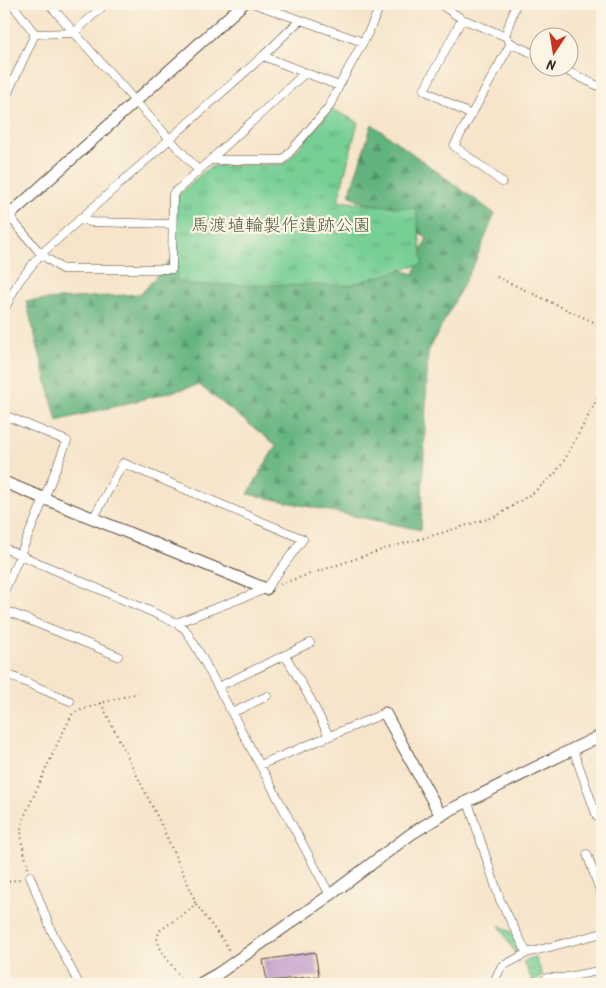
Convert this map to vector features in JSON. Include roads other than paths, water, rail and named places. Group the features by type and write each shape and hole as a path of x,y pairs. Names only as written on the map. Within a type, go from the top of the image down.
{"street":[{"path":"13,4 35,34"},
{"path":"49,4 198,170"},
{"path":"35,34 75,32 105,4"},
{"path":"242,4 5,215 40,254 62,269 172,269 173,194 305,73"},
{"path":"255,4 363,42"},
{"path":"211,160 283,160 329,107 363,42 380,4"},
{"path":"440,4 462,19 505,36 511,43 528,51"},
{"path":"505,36 516,4"},
{"path":"462,19 424,90 471,115"},
{"path":"4,310 19,281 40,254 263,56 300,20"},
{"path":"4,101 35,34"},
{"path":"502,182 454,146 511,43"},
{"path":"263,56 339,86"},
{"path":"578,77 602,88"},
{"path":"80,218 90,222 172,224"},
{"path":"4,415 67,441 4,592"},
{"path":"94,519 123,463 303,538 266,589 176,623"},
{"path":"4,482 266,589"},
{"path":"4,548 152,612 185,629 330,895"},
{"path":"4,610 118,656"},
{"path":"218,687 310,643"},
{"path":"285,655 329,736"},
{"path":"4,673 70,701"},
{"path":"232,713 267,696"},
{"path":"260,765 385,713 441,816"},
{"path":"200,984 219,974 330,895 410,834 468,802 602,736"},
{"path":"573,749 597,817"},
{"path":"468,802 500,900 527,954"},
{"path":"587,854 602,894"},
{"path":"30,876 51,930 78,984"},
{"path":"493,984 501,967 527,954 599,934"},
{"path":"539,984 547,978 562,978 598,971 602,976"}],"park label":[{"name":"馬渡埴輪製作遺跡公園","path":"281,225"}]}
